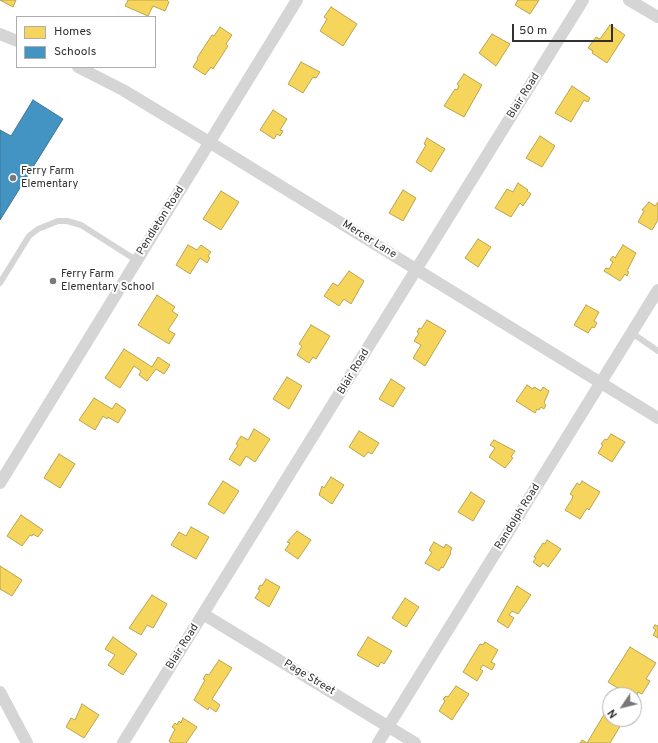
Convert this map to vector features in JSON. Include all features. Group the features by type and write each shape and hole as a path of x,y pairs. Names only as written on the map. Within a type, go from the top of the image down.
{"street":[{"name":"Pendleton Road","path":"0,483 297,0"},
{"name":"Blair Road","path":"123,743 583,0"},
{"path":"629,0 658,17"},
{"path":"0,34 16,41"},
{"name":"Mercer Lane","path":"80,68 123,90 209,142 658,418"},
{"name":"Randolph Road","path":"378,743 658,290"},
{"name":"Page Street","path":"203,614 415,743"},
{"path":"0,692 27,743"}],"lane":[{"path":"0,283 29,236 38,228 58,221 67,221 81,225 136,260"},
{"path":"632,333 658,351"}],"building: Homes":[{"path":"0,0 16,0 13,7"},
{"path":"128,0 167,0 169,2 165,11 153,6 148,16 125,6"},
{"path":"518,0 539,0 530,14 515,5"},
{"path":"331,7 357,24 343,46 320,31 327,19 324,17"},
{"path":"610,25 625,35 607,63 592,53 593,51 588,48 596,37 600,39"},
{"path":"220,27 232,35 226,44 228,46 213,69 211,67 205,75 193,67 212,35 214,36"},
{"path":"492,34 510,44 496,66 479,53"},
{"path":"301,62 320,72 316,78 313,77 303,93 288,84"},
{"path":"464,74 482,85 464,117 444,106 455,89 457,90 459,86 457,84"},
{"path":"572,86 590,98 588,102 584,100 571,122 555,113"},
{"path":"273,110 287,119 280,130 283,131 280,136 277,134 274,139 260,130"},
{"path":"540,136 555,146 542,167 526,158"},
{"path":"427,138 445,149 431,172 416,162 426,145 424,144"},
{"path":"518,183 531,194 523,206 520,203 511,217 495,208 507,189 513,192"},
{"path":"403,190 416,198 403,221 389,213"},
{"path":"221,191 239,202 221,230 203,219"},
{"path":"649,202 655,206 658,202 658,220 652,230 638,222 644,211 642,210"},
{"path":"478,239 491,247 478,267 465,258"},
{"path":"188,245 197,250 201,245 211,252 208,256 210,258 207,263 200,258 190,274 176,265"},
{"path":"623,245 636,253 627,271 629,272 627,276 625,274 620,281 604,271 606,268 609,269 613,262 610,260 613,256 615,258"},
{"path":"349,271 364,281 351,304 344,299 339,306 324,296 333,283 338,286"},
{"path":"157,295 175,307 172,311 178,315 168,330 175,334 169,344 138,325"},
{"path":"586,305 599,312 594,321 597,323 588,333 574,325"},
{"path":"427,320 446,331 425,366 413,358 421,345 414,341 419,333 417,332"},
{"path":"311,325 330,336 316,359 313,357 309,363 297,355 302,346 299,344"},
{"path":"124,349 152,367 158,357 170,365 164,374 156,369 147,381 139,375 141,371 134,366 120,388 105,378"},
{"path":"287,377 302,386 289,409 273,399"},
{"path":"391,379 405,388 393,407 379,399"},
{"path":"527,385 533,389 534,387 541,391 543,387 549,391 544,403 546,405 544,409 541,407 539,410 537,409 535,413 516,401"},
{"path":"94,398 112,409 116,403 126,410 118,423 108,417 107,419 103,416 95,430 79,420"},
{"path":"254,429 270,439 255,462 246,456 240,466 229,459 238,445 236,444 241,436 248,440"},
{"path":"359,431 379,443 372,454 368,452 364,457 349,447"},
{"path":"611,434 625,442 612,462 598,453 603,445 601,444 605,439 607,440"},
{"path":"494,440 515,451 511,457 513,458 505,468 489,457 495,448 490,445"},
{"path":"59,454 75,464 60,488 44,478"},
{"path":"331,477 344,485 332,504 319,495 322,486 324,488"},
{"path":"223,481 239,491 224,514 208,504"},
{"path":"582,481 600,492 589,510 587,508 580,519 565,510 573,496 570,494 577,483 580,485"},
{"path":"471,492 485,501 473,521 458,512"},
{"path":"21,515 43,530 38,537 33,534 32,536 30,535 22,546 7,536"},
{"path":"191,527 209,537 196,559 171,545 179,532 186,536"},
{"path":"297,531 311,540 298,559 285,550 290,543 287,542"},
{"path":"547,540 561,549 548,567 543,563 540,567 533,562 536,558 534,557 543,543 545,544"},
{"path":"434,542 444,548 446,544 452,548 443,568 441,567 439,571 425,563 432,552 429,550"},
{"path":"0,566 22,580 12,596 0,589"},
{"path":"266,579 280,587 269,607 255,598 260,590 258,589 260,585 262,586"},
{"path":"517,586 531,595 518,614 512,611 509,615 514,618 508,628 497,621"},
{"path":"152,595 167,604 153,628 147,625 141,635 129,628"},
{"path":"405,598 419,607 406,627 392,618"},
{"path":"655,625 658,626 658,638 653,635 656,630 653,628"},
{"path":"113,637 137,654 123,675 108,665 115,655 105,649"},
{"path":"368,637 392,651 384,664 381,662 378,667 357,655"},
{"path":"485,642 498,650 491,662 495,664 492,670 483,665 480,669 483,671 477,681 463,672 480,644 483,645"},
{"path":"630,647 656,663 646,679 650,681 642,694 642,687 616,687 608,682"},
{"path":"219,660 232,668 212,699 220,705 216,712 209,707 208,710 194,700 205,680 203,679 206,674 209,675"},
{"path":"456,686 469,694 452,720 439,711 445,701 443,699 446,696 448,697"},
{"path":"82,704 99,715 84,738 66,727 71,718 75,720"},
{"path":"183,718 197,727 186,743 171,743 169,741 175,729 172,727 175,723 177,725 179,721 181,723"},
{"path":"602,718 602,727 620,727 610,743 587,743"},
{"path":"582,740 587,743 580,743"}],"building: Schools":[{"name":"Ferry Farm Elementary","path":"33,100 63,119 0,220 0,130 11,136"}],"place":[{"name":"Ferry Farm Elementary","path":"13,178"},
{"name":"Ferry Farm Elementary School","path":"53,281"}]}
